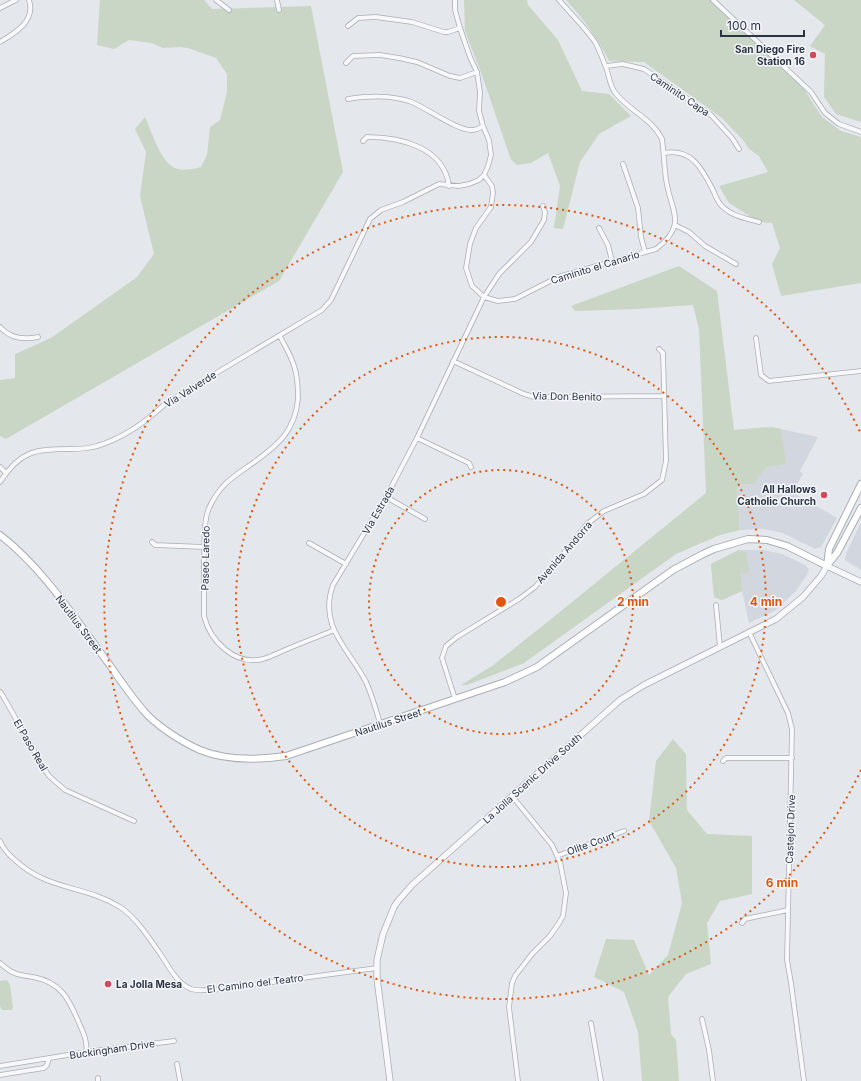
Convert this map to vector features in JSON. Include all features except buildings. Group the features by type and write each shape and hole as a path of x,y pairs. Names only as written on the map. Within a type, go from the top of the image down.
{"main road":[{"name":"La Jolla Scenic Drive South","path":"827,566 829,550 861,484"},
{"name":"La Jolla Scenic Drive South","path":"827,566 837,554 861,508"},
{"name":"Nautilus Street","path":"0,535 26,558 58,596 144,712 169,733 200,750 219,755 253,759 286,756 380,723 455,700 506,682 537,667 673,570 714,549 748,539 766,540 787,546 827,566"}],"street":[{"path":"0,8 16,0"},
{"path":"0,42 22,28 30,16 31,5 29,0"},
{"path":"216,0 229,10"},
{"path":"277,0 279,10"},
{"path":"455,0 455,10 460,28 477,72 480,92 480,111 483,126 489,140 491,155 484,175 492,186 493,193 491,207 476,228 470,244 466,268 472,286 484,297"},
{"path":"558,0 585,29 595,43 606,66 609,79 615,92 635,111 646,118 659,133 662,139 666,181 676,218 675,225 689,232 705,246 736,264"},
{"path":"714,0 811,92 825,113 839,124 861,132"},
{"path":"348,26 358,18 376,17 412,22 444,32 460,28"},
{"path":"346,63 353,56 380,55 417,62 460,78 477,72"},
{"name":"Caminito Capa","path":"606,66 623,64 644,70 711,115 732,138 739,149"},
{"path":"348,99 372,96 394,98 421,106 464,130 474,130 483,126"},
{"path":"363,141 367,136 385,137 400,140 418,147 441,162 448,175 449,186"},
{"path":"664,153 671,152 685,154 692,158 704,172 720,204 730,213 759,222"},
{"path":"623,164 638,208 641,237 645,252"},
{"name":"Via Valverde","path":"0,482 17,460 35,452 46,449 83,449 96,447 138,427 166,403 322,310 331,300 370,219 381,210 403,202 439,184 459,186 469,184 479,180 484,175"},
{"name":"Via Estrada","path":"380,723 366,683 344,649 334,630 329,605 332,590 386,497 417,438 484,297 504,269 532,242 544,220 545,212 543,206"},
{"name":"Caminito el Canario","path":"484,297 498,301 515,299 558,277 656,249 671,236 675,225"},
{"path":"599,228 608,245 612,261"},
{"path":"0,326 13,336 30,339 38,337"},
{"name":"Paseo Laredo","path":"280,336 295,366 298,388 297,410 287,432 281,440 269,451 225,482 215,496 209,509 205,528 204,547 204,616 206,625 219,645 228,652 245,659 262,659 334,630"},
{"path":"756,338 761,375 769,381 861,372"},
{"name":"Avenida Andorra","path":"455,700 442,658 446,646 457,637 519,599 535,587 587,524 604,511 644,494 662,480 666,461 663,353 659,349"},
{"name":"Via Don Benito","path":"453,361 524,394 534,397 664,396"},
{"path":"417,438 469,463 471,467"},
{"path":"0,468 6,473"},
{"path":"386,497 424,519"},
{"path":"152,542 155,545 204,547"},
{"path":"309,543 346,564"},
{"path":"827,566 861,582"},
{"name":"La Jolla Scenic Drive South","path":"390,1081 377,978 377,960 383,934 398,901 412,884 620,700 644,685 776,619 803,597 821,576 827,566"},
{"path":"716,605 720,647"},
{"name":"Castejon Drive","path":"750,632 788,713 792,729 787,960 792,983 804,1081"},
{"name":"El Paso Real","path":"0,692 43,767 59,785 65,790 134,821"},
{"path":"723,761 726,758 792,758"},
{"path":"512,796 552,845 560,862 566,893 563,916 550,936 532,954 512,983 509,1007 518,1081"},
{"name":"Olite Court","path":"557,856 624,831"},
{"name":"El Camino del Teatro","path":"0,844 24,869 42,879 99,897 119,906 126,911 147,935 176,978 192,989 213,990 377,968"},
{"path":"742,923 745,919 788,910"},
{"path":"0,963 8,970 18,975 46,980 62,990 71,1004 86,1040 86,1052"},
{"path":"702,1019 709,1050 713,1081"},
{"path":"591,1023 601,1081"},
{"name":"Buckingham Drive","path":"0,1066 86,1052 174,1041"},
{"path":"0,1075 44,1068 47,1065 49,1058"},
{"path":"177,1064 180,1081"}],"shaded area":[{"path":"771,427 818,437 800,471 803,474 792,492 811,505 813,504 837,518 821,547 815,549 783,533 764,529 740,530 734,430"},
{"path":"861,522 861,570 845,560 846,554"},
{"path":"739,550 764,550 782,554 805,565 809,569 807,575 794,593 776,610 749,623 742,591 722,600 714,597 711,564"}],"green space":[{"path":"100,0 204,0 212,9 311,6 343,172 279,281 6,439 0,436 0,380 15,378 15,354 51,338 137,277 154,254 140,196 146,152 135,129 145,117 160,151 168,163 176,169 187,170 201,167 207,155 210,127 220,120 227,92 227,74 216,58 188,48 163,48 152,43 129,40 114,49 97,45"},
{"path":"464,0 527,0 528,5 558,40 582,91 609,94 631,116 599,134 580,162 563,229 554,228 560,186 548,153 531,163 517,165 511,160 482,75 465,31"},
{"path":"566,0 713,0 804,89 822,117 841,131 861,137 861,283 781,296 772,264 780,248 772,223 759,222 729,203 719,186 768,172 759,156 749,149 743,140 722,118 644,62 609,61 590,29"},
{"path":"794,0 861,0 861,122 836,114 824,97 825,54 810,46 825,25"},
{"path":"679,266 717,291 734,430 771,427 781,429 786,464 766,467 754,484 737,484 740,530 720,535 676,554 524,663 467,685 461,685 492,666 706,493 699,329 693,305 575,311 571,306"},
{"path":"739,550 739,552 746,552 749,572 742,574 740,563 742,591 722,600 714,597 711,564"},
{"path":"673,739 686,754 687,810 707,834 752,836 752,894 720,901 707,923 711,964 686,974 668,997 671,1034 676,1040 679,1081 642,1081 638,1032 624,992 594,977 606,939 634,940 649,975 668,955 682,903 676,868 649,821 656,761"},
{"path":"7,980 10,985 13,1007 12,1010 3,1010 1,1009 0,1005 0,981"}],"place":[{"name":"San Diego Fire Station 16","path":"813,55"},
{"name":"All Hallows Catholic Church","path":"824,495"},
{"name":"La Jolla Mesa","path":"108,984"}]}
